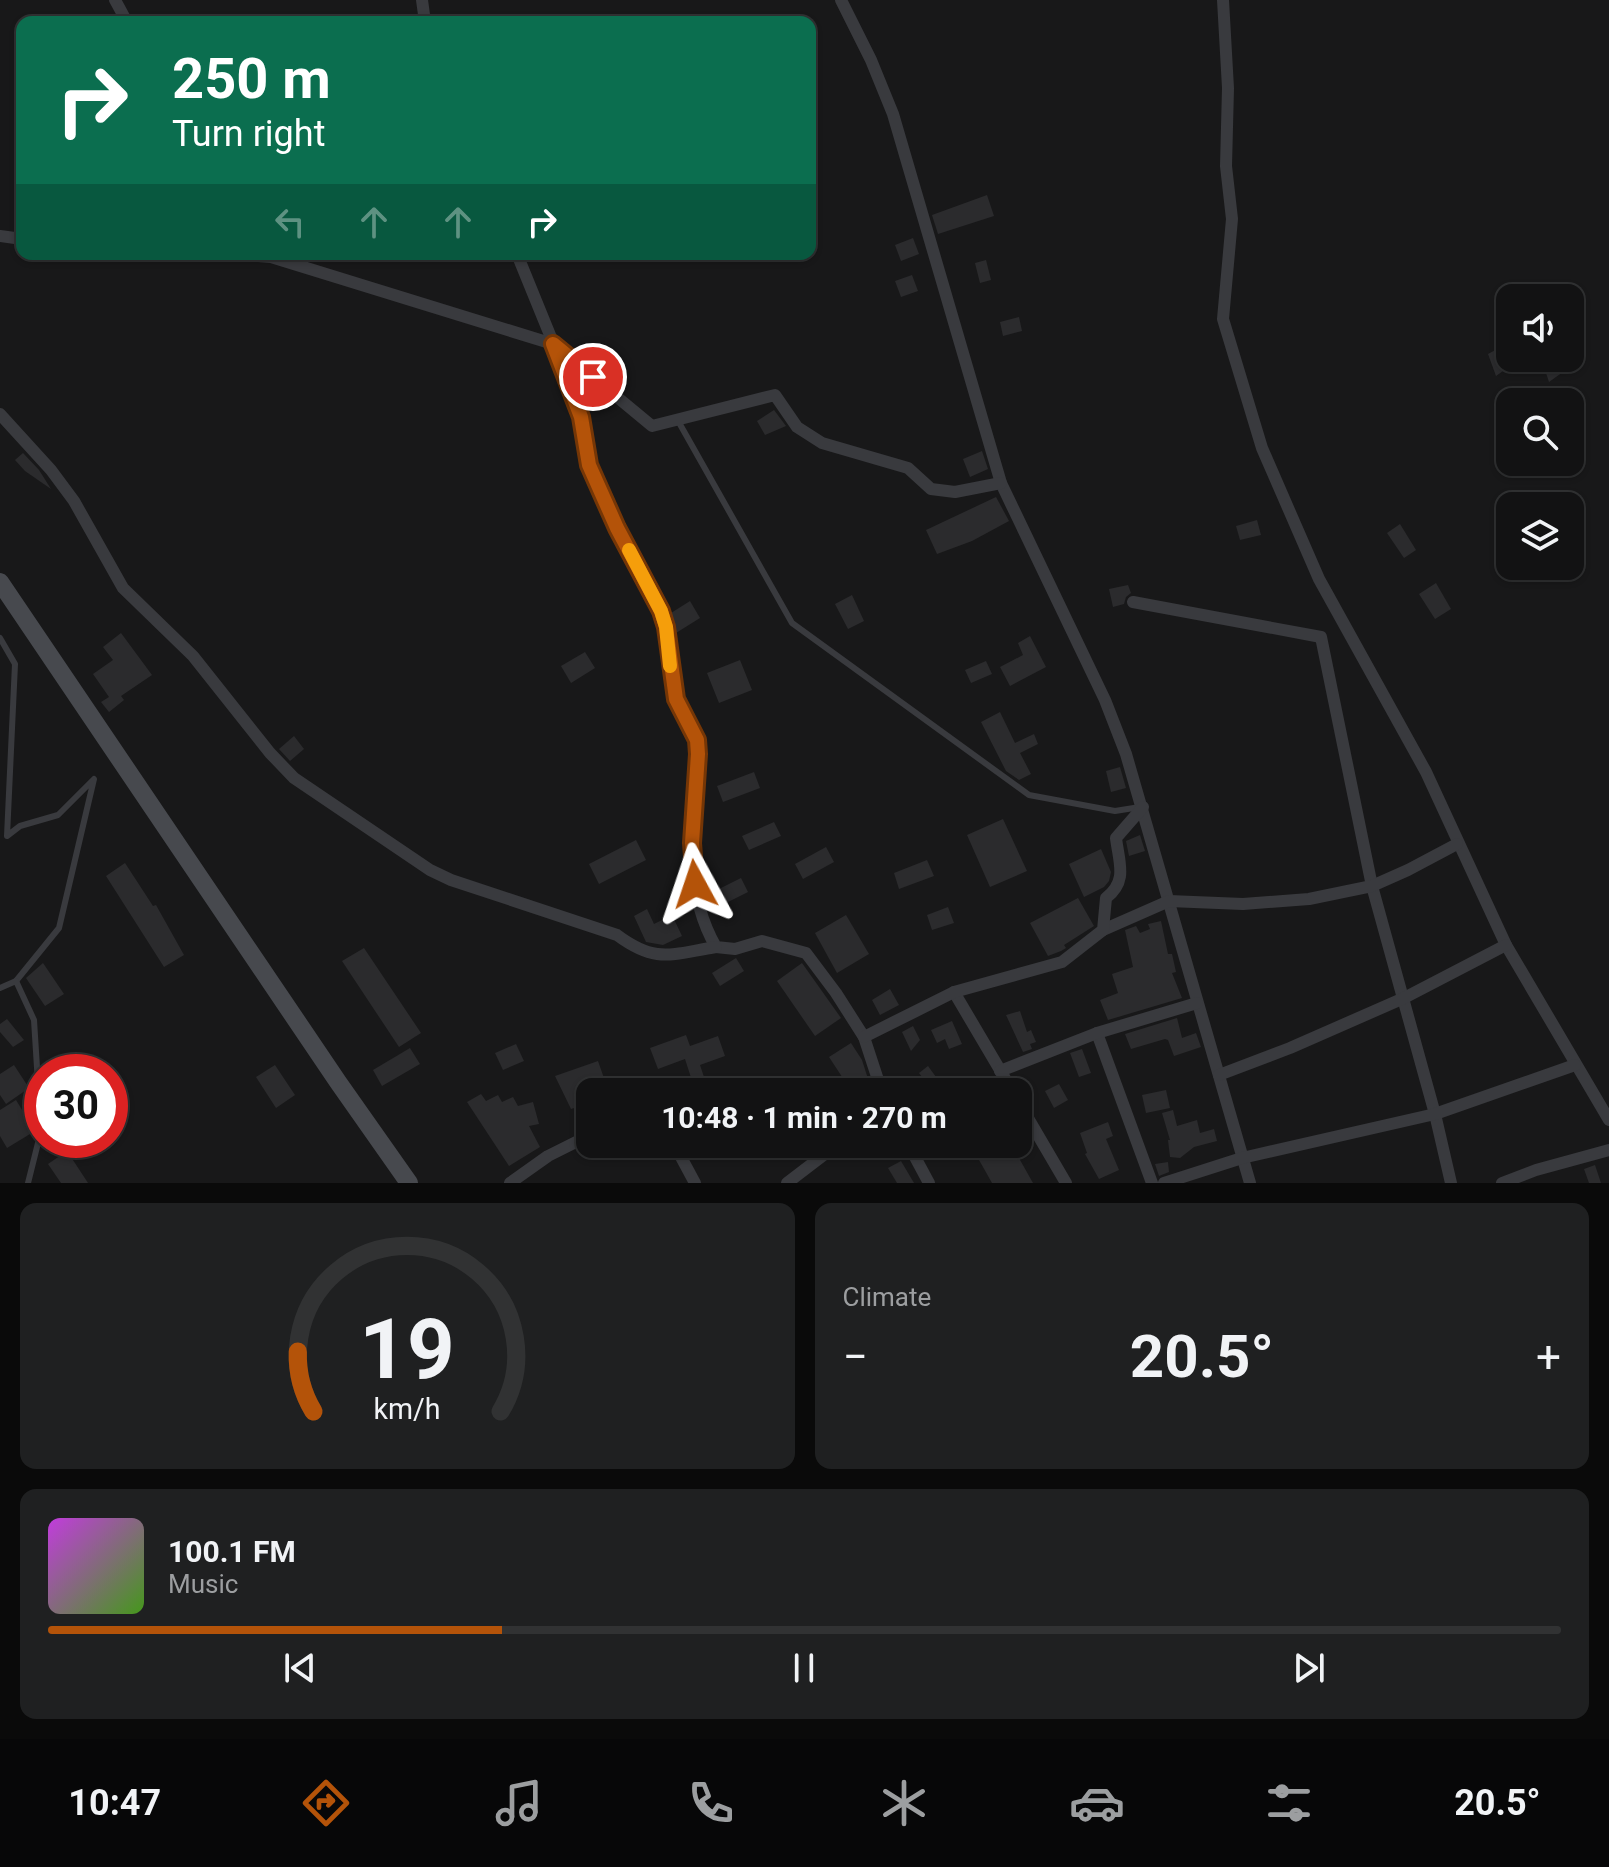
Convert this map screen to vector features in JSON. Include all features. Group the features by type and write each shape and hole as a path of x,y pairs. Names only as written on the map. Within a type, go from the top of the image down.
{"street":[{"path":"841,0 893,114 1001,483 1105,700 1143,807 1250,1183"},
{"path":"1223,0 1228,88 1226,166 1232,219 1223,319 1239,378 1272,474 1319,579 1419,759 1506,945 1609,1120"},
{"path":"283,260 553,344 652,426 775,395 797,427 822,443 908,468 931,489 955,492 1001,483"},
{"path":"519,260 581,417 589,465 666,627 676,699 697,740 692,843 695,884 707,931 716,947"},
{"path":"0,414 51,470 74,501 123,588 193,656 270,753 294,778 430,870 451,880 617,935 635,948 654,955 716,947 735,949 762,941 806,953 864,1037 877,1078"},
{"path":"0,582 409,1183"},
{"path":"1133,602 1321,637 1372,886 1451,1183"},
{"path":"1103,930 1106,898 1116,890 1121,878 1116,838 1143,807"},
{"path":"864,1037 954,992 1062,962 1103,930 1169,901 1256,903 1309,899 1372,886 1457,844"},
{"path":"1219,1075 1404,998 1506,945"},
{"path":"954,992 1004,1078"},
{"path":"1000,1071 1097,1033 1197,1003"},
{"path":"1097,1033 1152,1183"},
{"path":"1164,1183 1242,1158 1435,1114 1575,1065"},
{"path":"1032,1125 1066,1183"},
{"path":"510,1183 548,1156 576,1142"},
{"path":"1502,1183 1536,1170 1609,1150"},
{"path":"682,1158 695,1183"},
{"path":"787,1183 820,1158"},
{"path":"916,1158 929,1183"}],"lane":[{"path":"677,419 792,623 1029,795 1115,811 1143,807"},
{"path":"0,638 15,664 7,836 20,826 58,815 94,779 59,928 16,981 0,988"},
{"path":"16,981 34,1020 41,1131 28,1183"}],"building":[{"path":"987,195 994,216 938,234 932,215"},
{"path":"913,238 919,254 901,261 895,245"},
{"path":"986,260 991,280 980,283 975,263"},
{"path":"912,275 918,291 901,297 895,281"},
{"path":"1019,317 1022,331 1003,336 1000,322"},
{"path":"1496,350 1496,372 1502,372 1496,376 1488,354"},
{"path":"1546,372 1563,372 1549,382"},
{"path":"774,410 786,426 765,435 757,421"},
{"path":"982,451 988,469 970,477 963,459"},
{"path":"23,453 39,470 51,489 15,460"},
{"path":"996,497 1009,521 972,541 937,554 926,530"},
{"path":"1257,520 1261,535 1240,540 1236,526"},
{"path":"1400,524 1416,550 1404,558 1387,533"},
{"path":"1436,583 1451,609 1435,619 1419,594"},
{"path":"1128,585 1131,593 1124,604 1113,607 1109,589"},
{"path":"852,595 864,621 848,629 835,604"},
{"path":"690,601 700,618 676,633 671,613"},
{"path":"121,633 152,675 121,696 124,700 109,712 101,702 109,697 93,674 113,660 103,647"},
{"path":"1030,636 1046,667 1010,686 1000,667 1023,655 1018,643"},
{"path":"585,652 595,668 571,683 561,666"},
{"path":"740,660 752,690 719,703 707,673"},
{"path":"986,661 992,674 971,683 965,670"},
{"path":"1000,712 1015,743 1034,734 1038,744 1020,753 1031,774 1019,780 1006,771 981,722"},
{"path":"294,736 304,749 290,761 279,749"},
{"path":"1120,767 1126,788 1111,792 1106,771"},
{"path":"754,772 760,788 723,802 717,786"},
{"path":"1003,819 1027,871 990,887 967,835"},
{"path":"774,822 781,836 749,850 742,836"},
{"path":"1140,835 1145,851 1129,856 1126,841"},
{"path":"636,840 646,860 599,884 589,864"},
{"path":"826,847 834,862 803,879 795,864"},
{"path":"1101,849 1111,872 1109,881 1084,897 1069,864"},
{"path":"927,860 934,876 899,889 894,873"},
{"path":"125,863 153,906 156,905 184,955 164,967 106,876"},
{"path":"741,878 748,892 718,907 711,893"},
{"path":"1078,898 1094,926 1064,945 1066,948 1048,956 1030,923"},
{"path":"948,907 954,923 932,930 927,915"},
{"path":"647,909 654,924 672,915 682,936 663,945 646,942 634,916"},
{"path":"846,915 869,954 837,973 815,933"},
{"path":"1161,921 1168,954 1172,954 1176,972 1172,973 1182,998 1108,1020 1100,1000 1118,993 1112,974 1133,967 1125,930 1136,926 1140,933 1150,929 1148,924"},
{"path":"364,948 421,1033 399,1047 342,961"},
{"path":"736,958 744,971 720,986 712,973"},
{"path":"43,963 64,994 45,1006 26,978"},
{"path":"802,963 841,1018 815,1036 777,981"},
{"path":"890,989 899,1005 880,1015 872,1000"},
{"path":"1020,1011 1027,1032 1031,1030 1036,1042 1030,1044 1032,1049 1023,1052 1006,1015"},
{"path":"1177,1018 1182,1038 1196,1033 1201,1047 1174,1056 1165,1039 1131,1049 1125,1034"},
{"path":"7,1019 24,1040 13,1047 0,1032 0,1024"},
{"path":"952,1021 962,1044 949,1049 945,1039 937,1043 931,1030"},
{"path":"913,1026 920,1040 911,1051 902,1032"},
{"path":"686,1035 690,1046 718,1036 725,1056 700,1065 704,1078 691,1078 685,1059 658,1069 650,1048"},
{"path":"851,1043 862,1060 868,1078 843,1078 829,1057"},
{"path":"516,1044 524,1061 503,1070 495,1053"},
{"path":"410,1048 420,1064 382,1086 373,1070"},
{"path":"1082,1049 1091,1073 1079,1077 1070,1053"},
{"path":"598,1061 604,1078 576,1078 576,1107 571,1109 555,1076"},
{"path":"14,1065 24,1080 24,1091 6,1104 0,1095 0,1074"},
{"path":"275,1065 295,1095 276,1108 256,1077"},
{"path":"928,1066 937,1078 923,1078 919,1073"},
{"path":"1059,1084 1068,1100 1054,1108 1045,1091"},
{"path":"1166,1090 1170,1108 1146,1113 1142,1095"},
{"path":"481,1094 486,1101 498,1095 502,1102 513,1097 518,1106 533,1102 539,1124 529,1126 540,1147 509,1166 467,1102"},
{"path":"16,1100 24,1113 24,1138 7,1148 0,1136 0,1110"},
{"path":"1173,1110 1177,1126 1197,1120 1200,1133 1214,1129 1217,1141 1194,1147 1180,1158 1170,1157 1170,1140 1162,1113"},
{"path":"1108,1122 1113,1136 1106,1139 1119,1170 1099,1179 1085,1154 1080,1133"},
{"path":"57,1158 72,1158 88,1183 61,1183 48,1164"},
{"path":"978,1158 1019,1158 1033,1183 992,1183"},
{"path":"901,1161 914,1183 897,1183 888,1168"},
{"path":"1168,1162 1169,1172 1159,1176 1155,1164"},
{"path":"1595,1165 1601,1183 1589,1183 1584,1169"}],"slow traffic":[{"path":"629,550 661,611 670,666"}],"route":[{"path":"593,377 553,344 581,417 589,465 617,528 661,611 676,699 697,740 692,843 695,884"}]}
